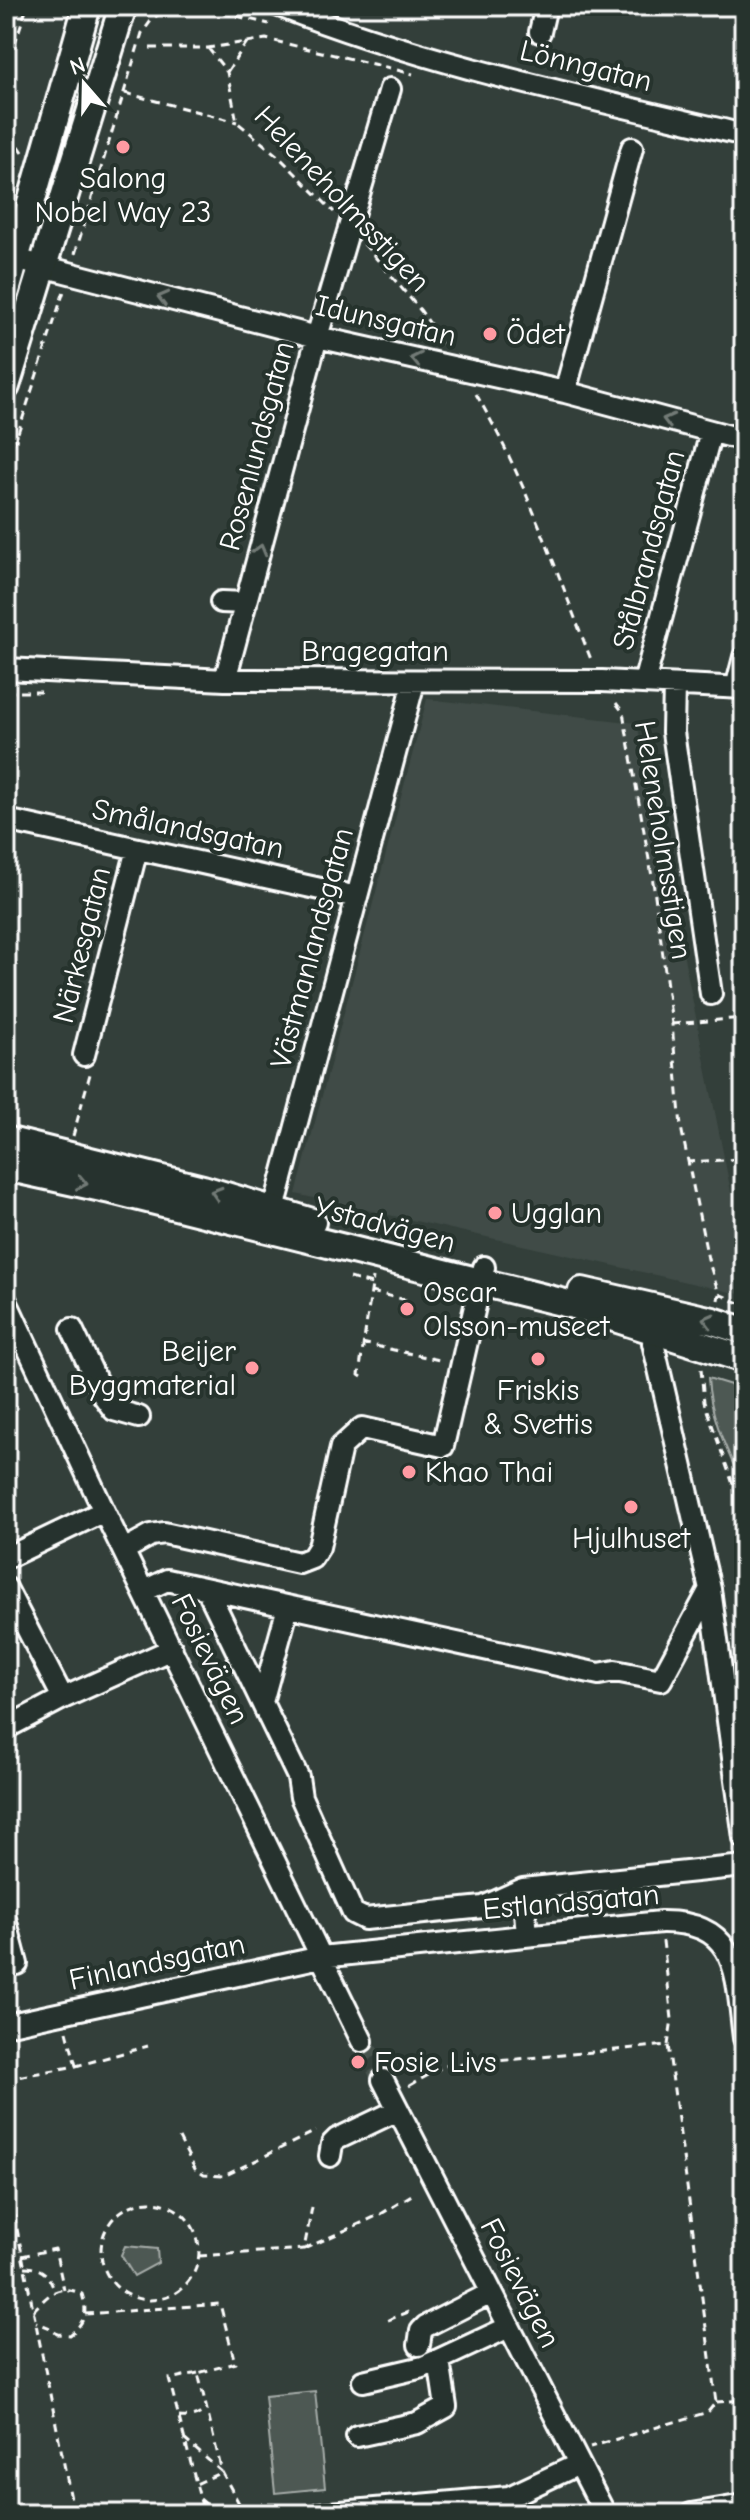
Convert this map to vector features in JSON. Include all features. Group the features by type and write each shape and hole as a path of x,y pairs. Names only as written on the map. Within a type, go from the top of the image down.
{"main road":[{"path":"6,291 87,6"},
{"path":"6,386 123,6"},
{"name":"Ystadvägen","path":"6,1140 203,1189 271,1220"},
{"name":"Ystadvägen","path":"6,1167 271,1220 710,1334 744,1359"},
{"name":"Ystadvägen","path":"482,1275 654,1329 710,1334 744,1331"}],"street":[{"name":"Lönngatan","path":"279,6 392,46 744,135"},
{"path":"540,32 546,6"},
{"name":"Rosenlundsgatan","path":"225,680 317,337 390,89"},
{"path":"565,392 632,148"},
{"name":"Idunsgatan","path":"15,259 317,337 565,392 744,440"},
{"name":"Stålbrandsgatan","path":"644,683 711,432"},
{"path":"221,602 246,603"},
{"path":"740,688 744,657"},
{"name":"Bragegatan","path":"6,669 225,680 602,681 740,688"},
{"name":"Västmanlandsgatan","path":"271,1220 414,682"},
{"path":"674,685 673,732 711,994"},
{"name":"Smålandsgatan","path":"6,820 357,897"},
{"name":"Närkesgatan","path":"84,1055 137,849"},
{"path":"124,1550 151,1535 164,1533 299,1563 312,1558 319,1547 341,1447 362,1428 443,1446 482,1275"},
{"name":"Fosievägen","path":"6,1301 11,1322 362,2041"},
{"path":"72,1329 103,1395 114,1410 139,1417"},
{"path":"654,1329 653,1343 710,1589 744,1838"},
{"path":"6,1558 104,1511"},
{"path":"144,1591 167,1580 599,1674 615,1671 661,1680 710,1589"},
{"path":"6,1588 63,1698"},
{"path":"207,1589 298,1777 301,1797 353,1913 365,1919 483,1907 523,1889 744,1866"},
{"path":"262,1702 288,1607"},
{"path":"6,1728 63,1698 172,1649"},
{"path":"523,1889 527,1935"},
{"name":"Estlandsgatan","path":"321,1957 685,1921 700,1927 722,1944 735,1975 744,2038"},
{"path":"6,1922 17,1964"},
{"name":"Finlandsgatan","path":"6,2025 321,1957"},
{"path":"330,2156 332,2144 337,2139 390,2096"},
{"name":"Fosievägen","path":"390,2096 605,2514"},
{"path":"419,2345 421,2331 426,2326 491,2293"},
{"path":"363,2381 423,2367 509,2327"},
{"path":"357,2436 417,2423 446,2407 439,2360"},
{"path":"319,2514 509,2497 576,2458"},
{"path":"691,2514 744,2505"}],"path":[{"path":"6,71 27,6"},
{"path":"6,458 16,439 69,274 142,33 153,18 170,6"},
{"path":"150,48 208,48 247,42 227,72"},
{"name":"Heleneholmsstigen","path":"208,48 227,72 237,122 278,156 349,228 421,311 462,369 512,461 546,537 591,659 623,712 654,888 672,1024 681,1127 708,1259 719,1294 701,1364 704,1402 740,1504 744,1527"},
{"path":"125,93 237,122"},
{"path":"6,692 54,692"},
{"path":"672,1024 744,1018"},
{"path":"72,1139 93,1065 84,1055"},
{"path":"687,1162 744,1159"},
{"path":"362,1377 359,1375 362,1343 374,1275"},
{"path":"350,1278 372,1284"},
{"path":"371,1292 411,1301"},
{"path":"719,1294 744,1305"},
{"path":"362,1343 461,1365"},
{"path":"576,2458 708,2412 716,2402 668,2045 672,2019 661,1922"},
{"path":"62,2013 76,2066"},
{"path":"390,2096 444,2066 668,2045"},
{"path":"6,2079 76,2066 148,2046"},
{"path":"179,2138 195,2169 204,2175 224,2176 318,2131"},
{"path":"6,2174 74,2514"},
{"path":"199,2256 304,2249 381,2214 415,2193"},
{"path":"150,2202 166,2205 180,2213 191,2225 199,2256 185,2286 157,2300 141,2300 125,2295 113,2284 104,2271 100,2255 102,2239 114,2218 134,2205 150,2202"},
{"path":"304,2249 313,2202"},
{"path":"22,2256 55,2249 64,2290"},
{"path":"25,2267 38,2268 48,2275 56,2292"},
{"path":"33,2311 50,2293 69,2288 82,2294 87,2308 83,2323 70,2335 57,2334 35,2322"},
{"path":"85,2314 220,2304 235,2363 169,2379 204,2514"},
{"path":"198,2373 222,2472 241,2507 219,2514 200,2499"},
{"path":"716,2402 744,2400"},
{"path":"179,2417 192,2418 207,2408"},
{"path":"184,2439 222,2472"},
{"path":"196,2484 222,2472"}],"shaded area":[{"path":"427,699 637,723 744,1257 744,1295 296,1194"},
{"path":"708,1378 744,1389 744,1488 716,1421"},
{"path":"125,2246 157,2249 158,2263 134,2276 121,2255"},
{"path":"315,2391 325,2488 275,2493 265,2396"}],"tunnel":[{"path":"362,2041 383,2080"}],"place":[{"name":"Salong Nobel Way 23","path":"123,147"},
{"name":"Ödet","path":"490,334"},
{"name":"Ugglan","path":"495,1213"},
{"name":"Oscar Olsson-museet","path":"407,1309"},
{"name":"Friskis & Svettis","path":"538,1359"},
{"name":"Beijer Byggmaterial","path":"252,1368"},
{"name":"Khao Thai","path":"409,1472"},
{"name":"Hjulhuset","path":"631,1507"},
{"name":"Fosie Livs","path":"358,2062"}]}
